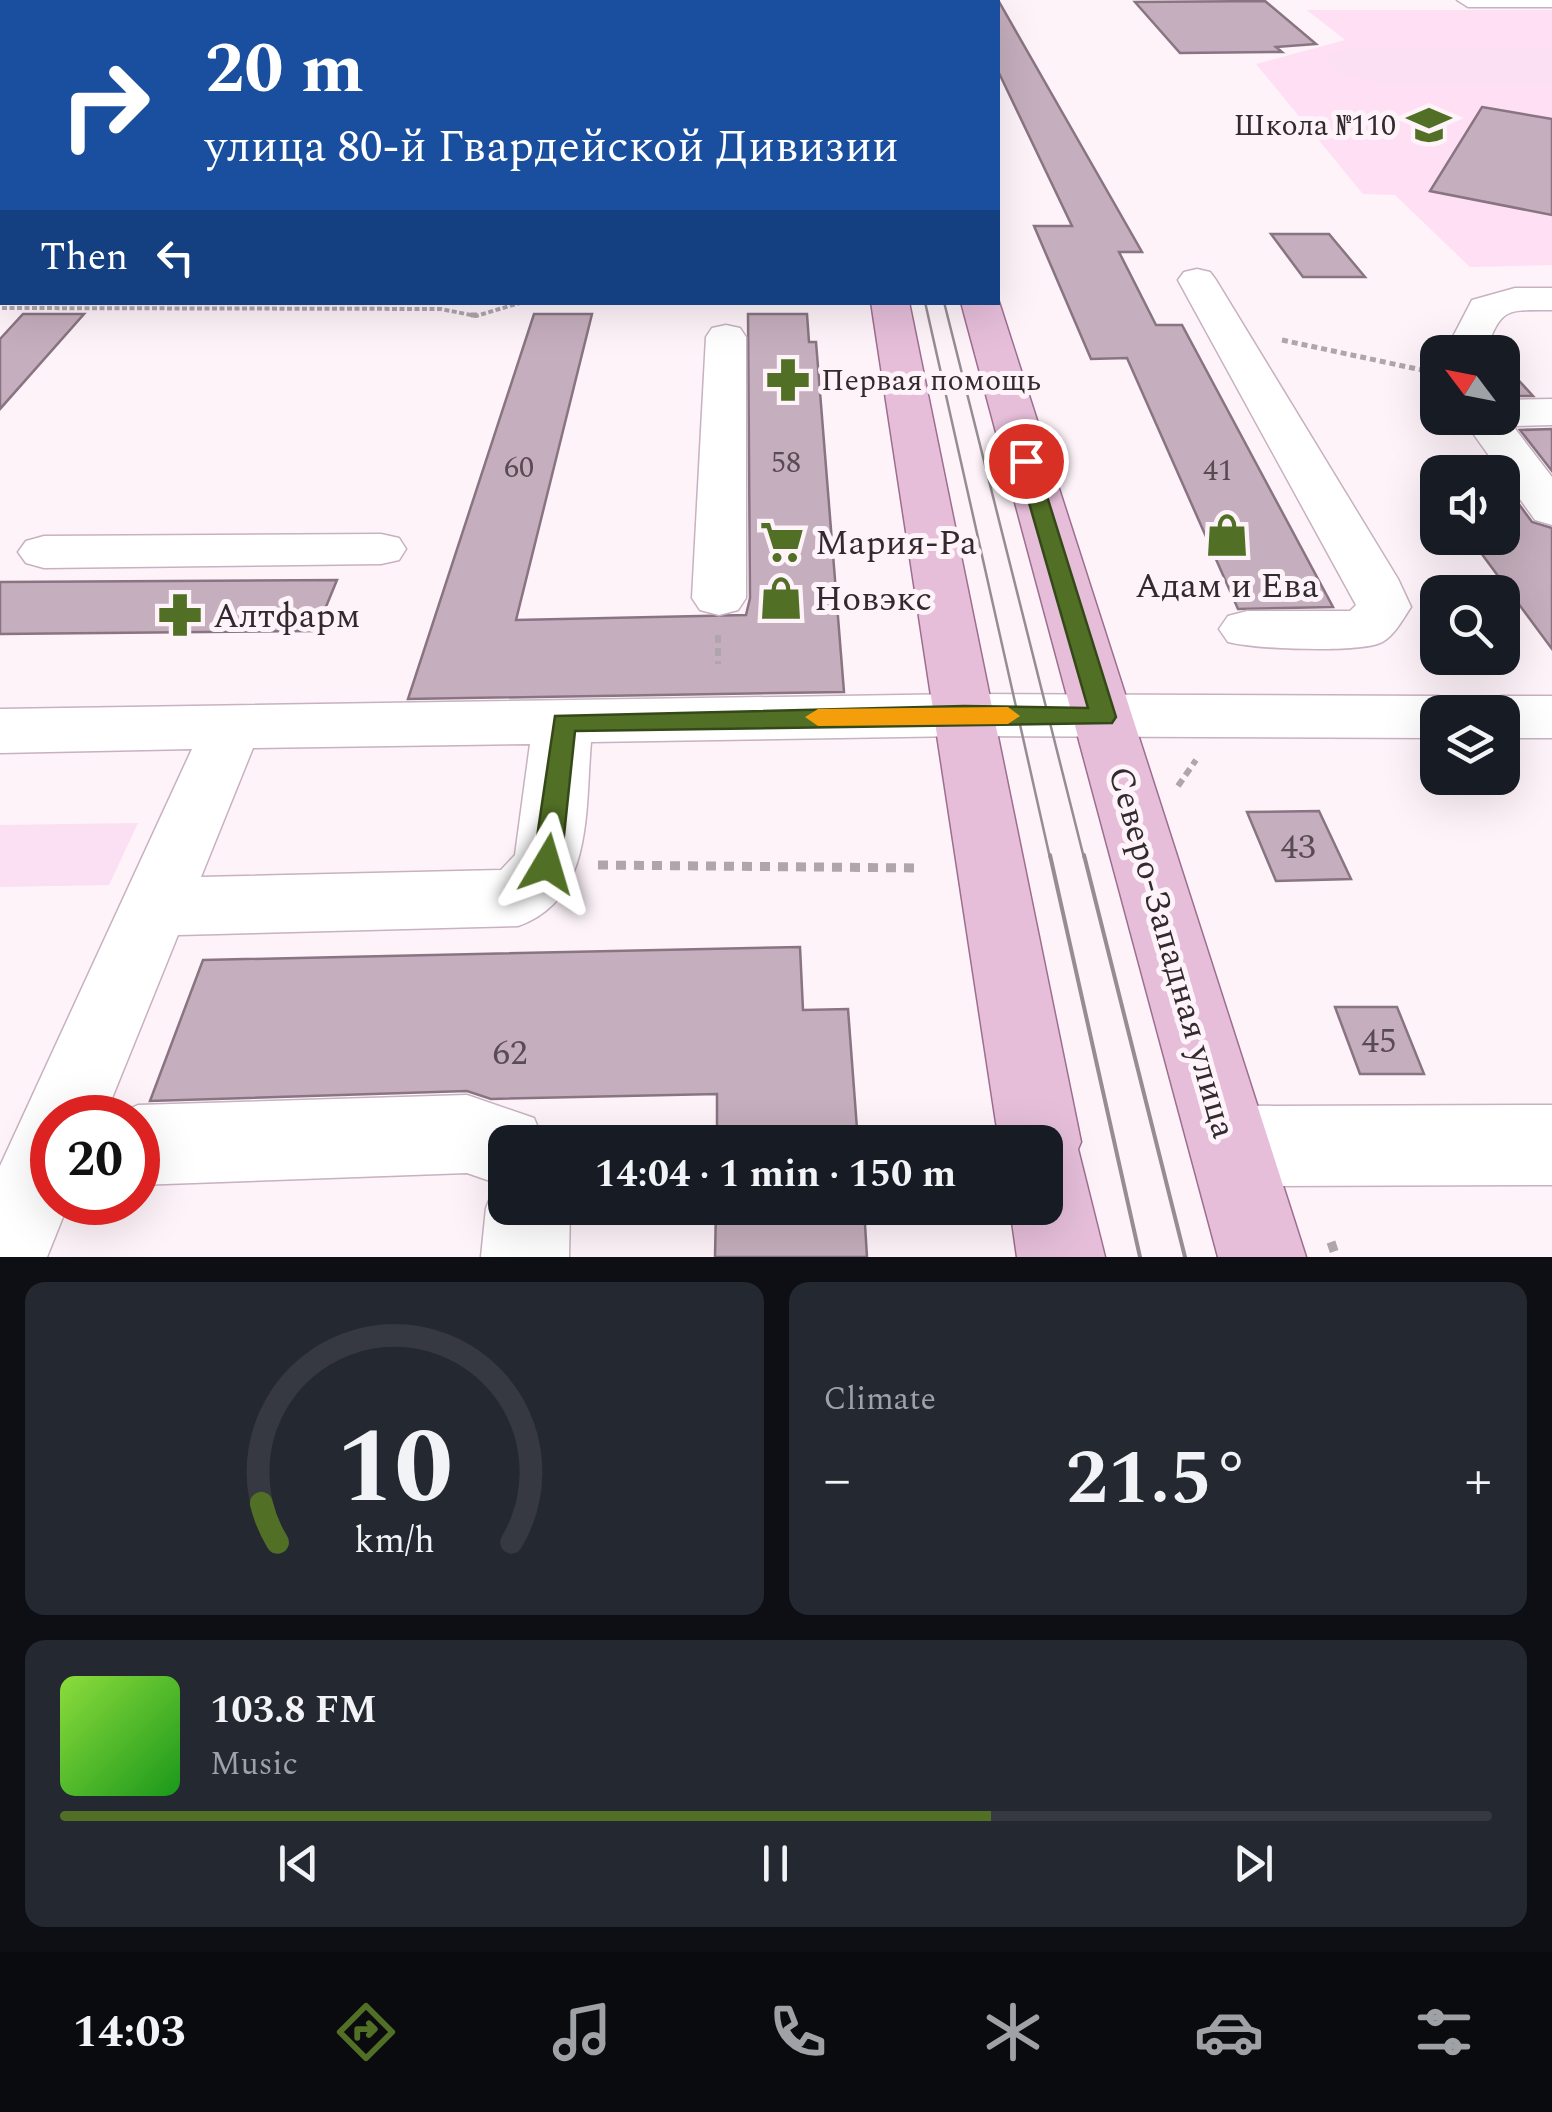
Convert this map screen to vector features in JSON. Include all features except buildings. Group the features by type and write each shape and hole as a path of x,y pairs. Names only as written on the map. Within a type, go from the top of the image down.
{"main road":[{"path":"891,305 1037,1125"},
{"name":"Северо-Западная улица","path":"981,305 1262,1257"},
{"path":"1055,1225 1061,1257"}],"street":[{"path":"1468,0 1552,0"},
{"path":"1197,280 1384,608 1366,628 1247,629"},
{"path":"1472,335 1480,311 1494,300 1552,299"},
{"path":"719,598 726,337"},
{"path":"1520,413 1552,412"},
{"path":"1497,435 1552,510"},
{"path":"44,552 381,549"},
{"path":"0,730 964,715 1420,717"},
{"path":"1520,717 1552,717"},
{"path":"154,907 518,898 547,864 563,722"},
{"path":"74,1095 232,727"},
{"path":"160,1145 467,1134 488,1141"},
{"path":"1230,1146 1552,1145"},
{"path":"3,1257 30,1196"},
{"path":"525,1257 527,1225"}],"path":[{"path":"2,308 440,309 476,316 513,305"},
{"path":"1227,328 1420,370"},
{"path":"547,864 918,868"}],"shaded area":[{"name":"Школа №110","path":"1307,10 1552,10 1552,265 1470,267 1395,195 1363,194 1256,64 1345,40"},
{"path":"1354,48 1542,48 1552,50 1552,83 1383,83 1342,75 1323,55"},
{"path":"138,823 109,885 0,887 0,825"}],"tram line":[{"path":"926,305 1050,858"},
{"path":"945,305 1084,858"},
{"path":"1050,855 1140,1257"},
{"path":"1084,855 1185,1257"}],"slow traffic":[{"path":"818,717 1008,716"}],"place":[{"name":"Школа №110","path":"1429,125"},
{"name":"Первая помощь","path":"788,380"},
{"name":"Адам и Ева","path":"1227,535"},
{"name":"Мария-Ра","path":"782,542"},
{"name":"Новэкс","path":"781,598"},
{"name":"Алтфарм","path":"180,615"}],"route":[{"path":"547,864 563,722 964,715 1103,717 1026,461"}]}
